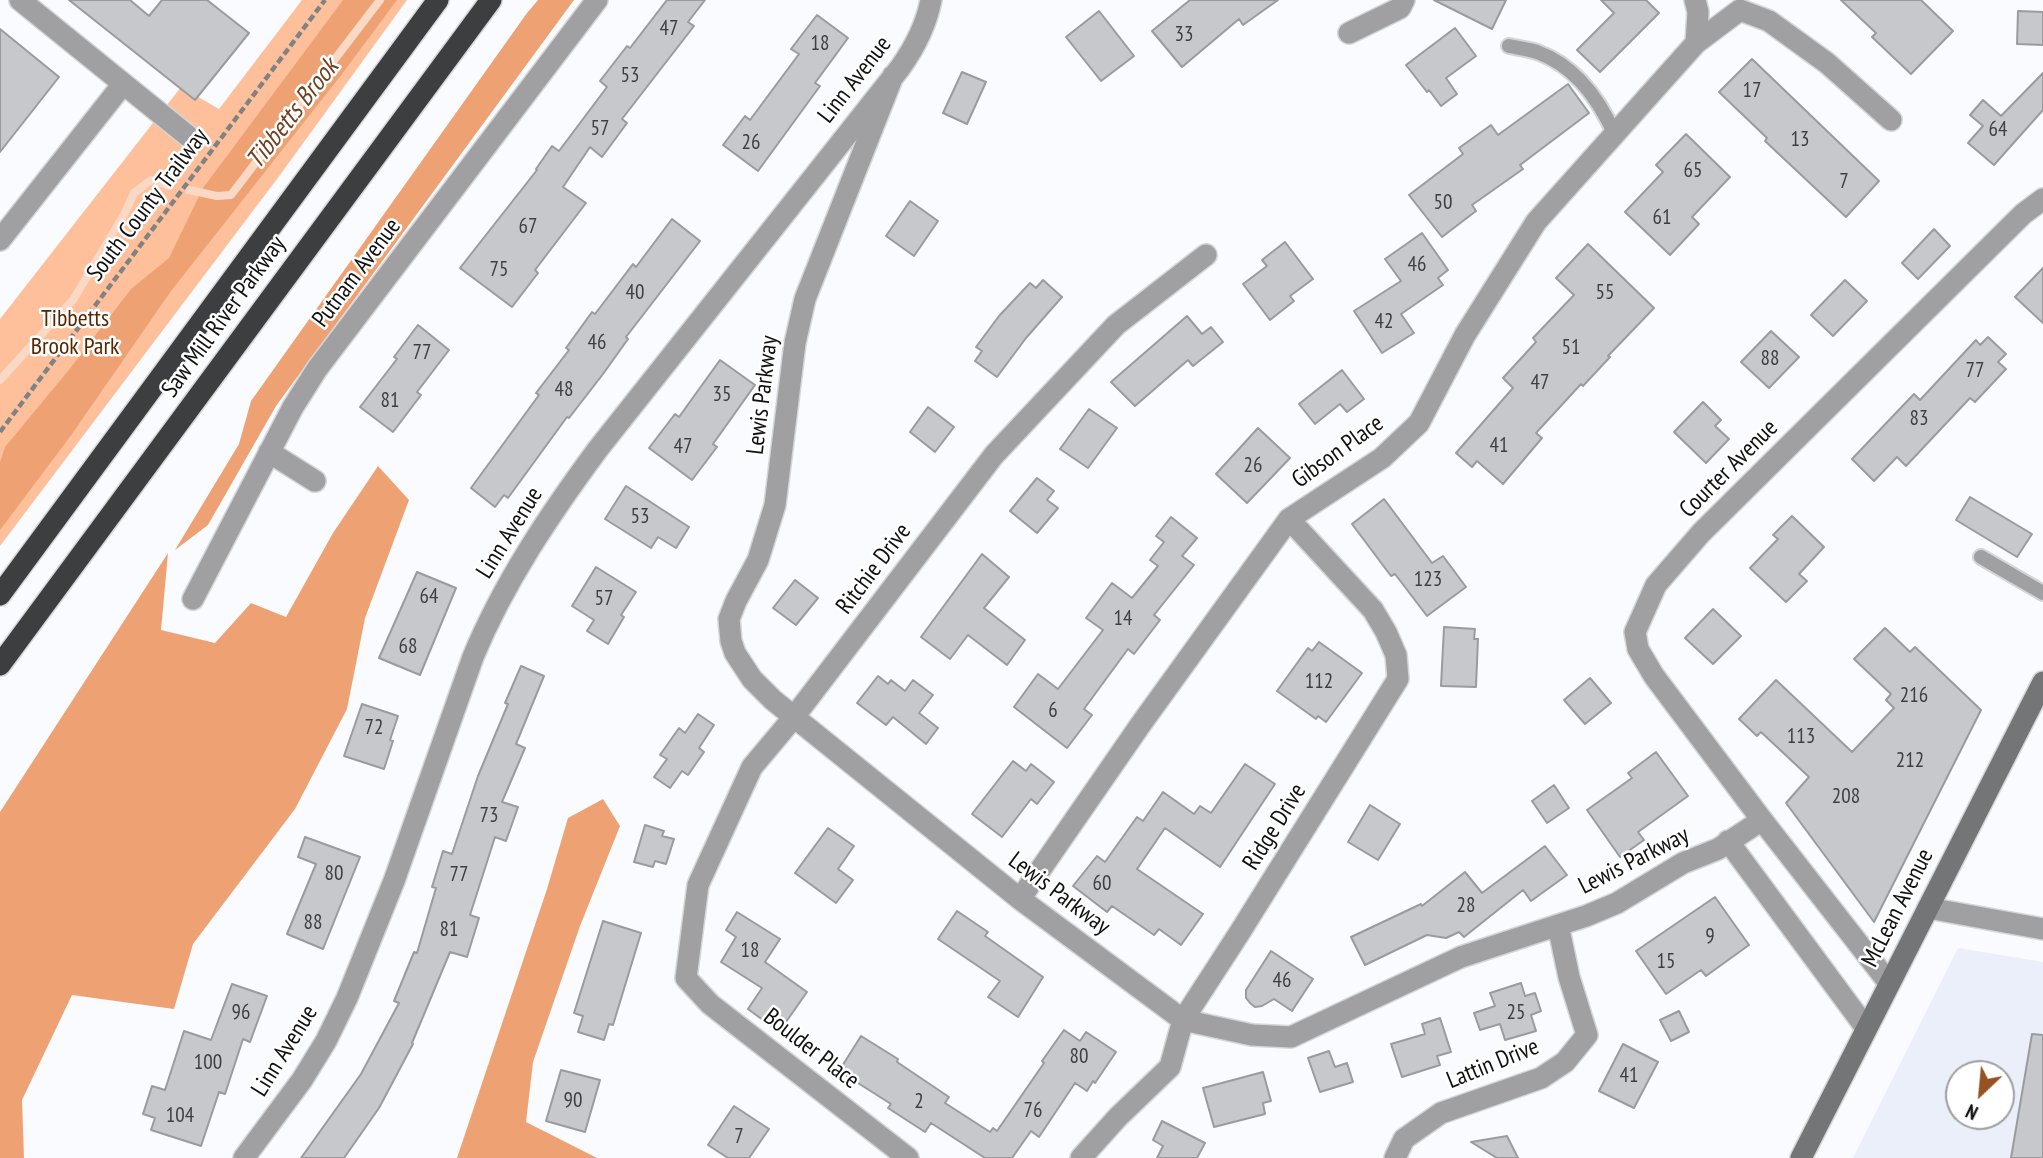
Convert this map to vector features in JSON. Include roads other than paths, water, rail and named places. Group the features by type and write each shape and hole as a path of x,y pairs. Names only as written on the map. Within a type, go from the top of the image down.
{"highway":[{"name":"Saw Mill River Parkway","path":"0,596 438,0"},
{"name":"Saw Mill River Parkway","path":"0,666 491,0"}],"street":[{"path":"20,0 188,136"},
{"name":"Putnam Avenue","path":"193,599 293,407 317,369 597,0"},
{"name":"Linn Avenue","path":"244,1158 302,1080 342,1009 390,891 485,626 519,565 590,460 893,76 917,43 931,0"},
{"path":"1349,33 1401,8 1404,0"},
{"path":"1696,43 1697,6"},
{"name":"Gibson Place","path":"1020,899 1134,734 1289,519 1382,458 1419,423 1465,335 1536,222 1696,43 1740,10 1769,21 1827,63 1891,120"},
{"name":"Lewis Parkway","path":"893,76 805,299 794,343 775,505 758,560 729,619 731,641 743,666 760,688 1020,899 1183,1020 1252,1035 1291,1037 1461,957 1617,903 1683,863 1718,849 1762,820"},
{"path":"0,240 123,84"},
{"name":"Courter Avenue","path":"1762,820 1654,676 1639,649 1635,632 1656,585 1700,533 2023,214 2043,199"},
{"name":"Ritchie Drive","path":"685,978 698,885 752,767 794,717 994,455 1116,325 1206,255"},
{"path":"269,452 315,481"},
{"name":"Ridge Drive","path":"1081,1158 1118,1117 1170,1067 1183,1020 1398,680 1396,655 1373,610 1289,519"},
{"name":"McLean Avenue","path":"1801,1158 1928,908 2037,709 2043,681"},
{"path":"1762,820 1889,983"},
{"path":"1728,841 1866,1028"},
{"path":"1928,908 2043,929"},
{"name":"Lattin Drive","path":"1395,1158 1404,1139 1441,1113 1541,1079 1565,1062 1587,1035 1569,976 1558,925"},
{"name":"Boulder Place","path":"685,978 710,1004 908,1158"}],"lane":[{"path":"1509,46 1536,51 1559,63 1590,90 1603,109 1615,135"},
{"path":"1981,557 2043,593"}],"waterway":[{"name":"Tibbetts Brook","path":"189,190 217,196 231,195 380,0"},
{"name":"Tibbetts Brook","path":"0,380 73,300 134,193 151,180 169,186"}],"park label":[{"name":"Tibbetts Brook Park","path":"75,333"}]}
